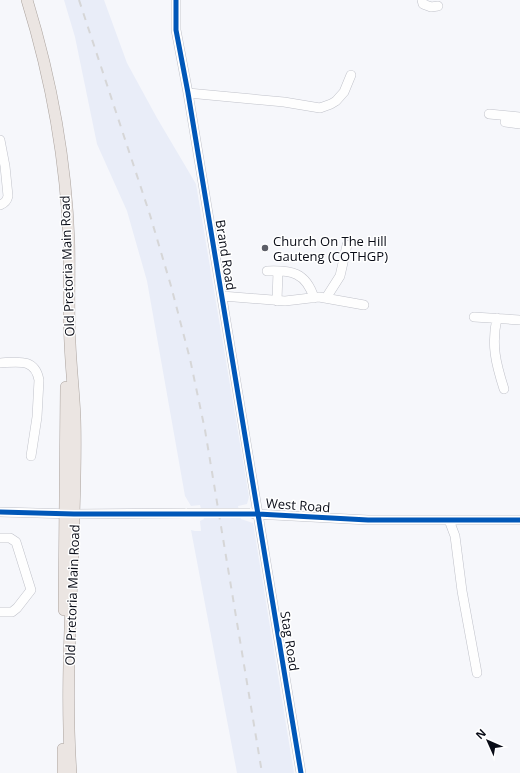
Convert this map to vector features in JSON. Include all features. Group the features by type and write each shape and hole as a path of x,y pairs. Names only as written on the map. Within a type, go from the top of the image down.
{"main road":[{"name":"Old Pretoria Main Road","path":"27,0 49,86 62,156 69,241 70,344 75,419 70,513 62,773"},
{"name":"Old Pretoria Main Road","path":"70,513 69,735 71,773"}],"street":[{"name":"Brand Road","path":"176,0 176,30 222,296 254,514"},
{"path":"422,0 423,4 427,7 438,6"},
{"path":"188,93 278,101 320,108 336,101 344,92 351,75"},
{"path":"489,114 520,117"},
{"path":"505,122 520,124"},
{"path":"0,140 5,166 8,196 4,204 0,205"},
{"path":"326,298 340,276 347,245"},
{"path":"267,271 292,271 308,283 314,298"},
{"path":"277,301 278,271"},
{"path":"222,296 277,301 326,298 364,305"},
{"path":"474,317 520,320"},
{"path":"497,318 495,326 495,360 504,389"},
{"path":"0,363 16,362 30,364 35,368 38,374 40,380 37,417 31,456"},
{"name":"West Road","path":"0,512 254,514 368,520 520,520"},
{"name":"Stag Road","path":"254,514 301,773"},
{"path":"449,520 455,536 462,591 477,673"},
{"path":"455,536 458,532 461,520"},
{"path":"0,538 10,538 16,542 31,590 12,612 0,612"}],"shaded area":[{"path":"64,0 104,0 127,63 196,184 249,497 247,504 238,506 241,519 253,523 294,773 237,773 191,530 201,531 200,521 204,519 200,505 191,506 185,496 147,281 127,211 97,144 75,37"}],"railway":[{"path":"79,0 150,215 171,286 190,359 205,430 262,773"}],"cycle path":[{"path":"176,0 176,30 188,93 301,773"},
{"path":"0,512 74,514 258,514 368,520 520,520"}],"place":[{"name":"Church On The Hill Gauteng (COTHGP)","path":"265,248"}]}
